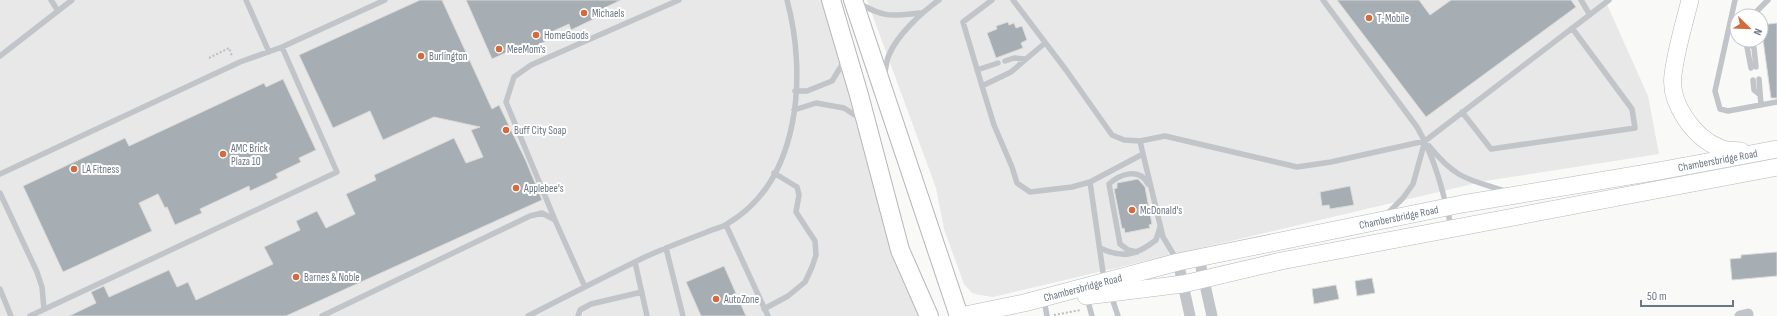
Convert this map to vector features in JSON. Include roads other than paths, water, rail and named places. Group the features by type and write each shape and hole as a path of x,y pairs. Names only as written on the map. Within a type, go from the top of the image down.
{"highway":[{"path":"831,0 866,121 900,250 929,316"},
{"path":"853,0 959,316"}],"main road":[{"path":"1690,0 1672,76 1674,92 1683,114 1694,129 1720,149 1759,153"},
{"name":"Chambersbridge Road","path":"1024,303 1045,308 1086,296 1178,262 1447,207 1659,172 1777,149"},
{"name":"Chambersbridge Road","path":"959,316 1107,287 1182,284 1281,261 1777,168"}],"street":[{"path":"1199,258 1205,279 1212,316"},
{"path":"1178,262 1190,316"}],"lane":[{"path":"51,0 58,11"},
{"path":"0,56 72,0"},
{"path":"246,0 269,52"},
{"path":"0,174 240,62 282,47 385,0"},
{"path":"585,287 555,220 506,102 514,77 531,66 679,0"},
{"path":"528,316 635,262 666,248 726,225 745,211 763,193 785,154 794,110 796,48 792,20 786,0"},
{"path":"853,0 878,14 890,16 920,13"},
{"path":"882,88 889,55 920,13 939,0"},
{"path":"992,0 963,22 994,125 1012,167 1017,183 1030,192 1072,187 1090,182 1143,154"},
{"path":"1013,0 1112,135 1124,140 1140,141 1164,136 1297,167 1331,162 1425,141 1609,0"},
{"path":"1323,0 1417,127 1425,141 1436,168 1452,228"},
{"path":"1581,0 1590,15"},
{"path":"1735,0 1715,91 1720,109 1728,111 1777,102"},
{"path":"1760,8 1768,0"},
{"path":"1462,112 1491,149 1635,128 1632,109 1572,28"},
{"path":"982,86 1011,72 1045,43"},
{"path":"30,316 338,172 282,47"},
{"path":"1753,67 1754,48"},
{"path":"795,91 807,90 832,81 847,57"},
{"path":"1005,61 1014,58 1025,59"},
{"path":"978,70 998,63"},
{"path":"1756,79 1761,105"},
{"path":"794,110 816,103 844,108 866,121"},
{"path":"1140,141 1163,237 1178,262"},
{"path":"1425,141 1443,163 1457,174 1474,182 1516,195"},
{"path":"1379,221 1403,198 1413,184 1425,141"},
{"path":"1138,252 1128,250 1120,244 1109,184 1120,176 1134,173 1141,175 1146,180 1152,192"},
{"path":"764,309 788,296 805,282 816,255 816,241 796,212 798,195 796,187 774,174"},
{"path":"1090,182 1107,287 1118,316"},
{"path":"0,193 37,272 42,287 44,310"},
{"path":"322,316 530,216 542,212 555,220"},
{"path":"1100,248 1109,253 1127,255 1138,252 1156,240 1160,224"},
{"path":"726,225 768,316"},
{"path":"666,248 683,316"},
{"path":"635,262 647,316"},
{"path":"0,288 12,316"},
{"path":"578,316 580,310 591,304 642,292"},
{"path":"1086,296 1092,316"}],"place":[{"name":"Michaels","path":"584,13"},
{"name":"T-Mobile","path":"1369,18"},
{"name":"HomeGoods","path":"536,35"},
{"name":"MeeMom's","path":"499,49"},
{"name":"Burlington","path":"421,56"},
{"name":"Buff City Soap","path":"506,130"},
{"name":"AMC Brick Plaza 10","path":"223,154"},
{"name":"LA Fitness","path":"74,169"},
{"name":"Applebee's","path":"516,188"},
{"name":"McDonald's","path":"1132,210"},
{"name":"Barnes & Noble","path":"296,277"},
{"name":"AutoZone","path":"716,299"}]}
